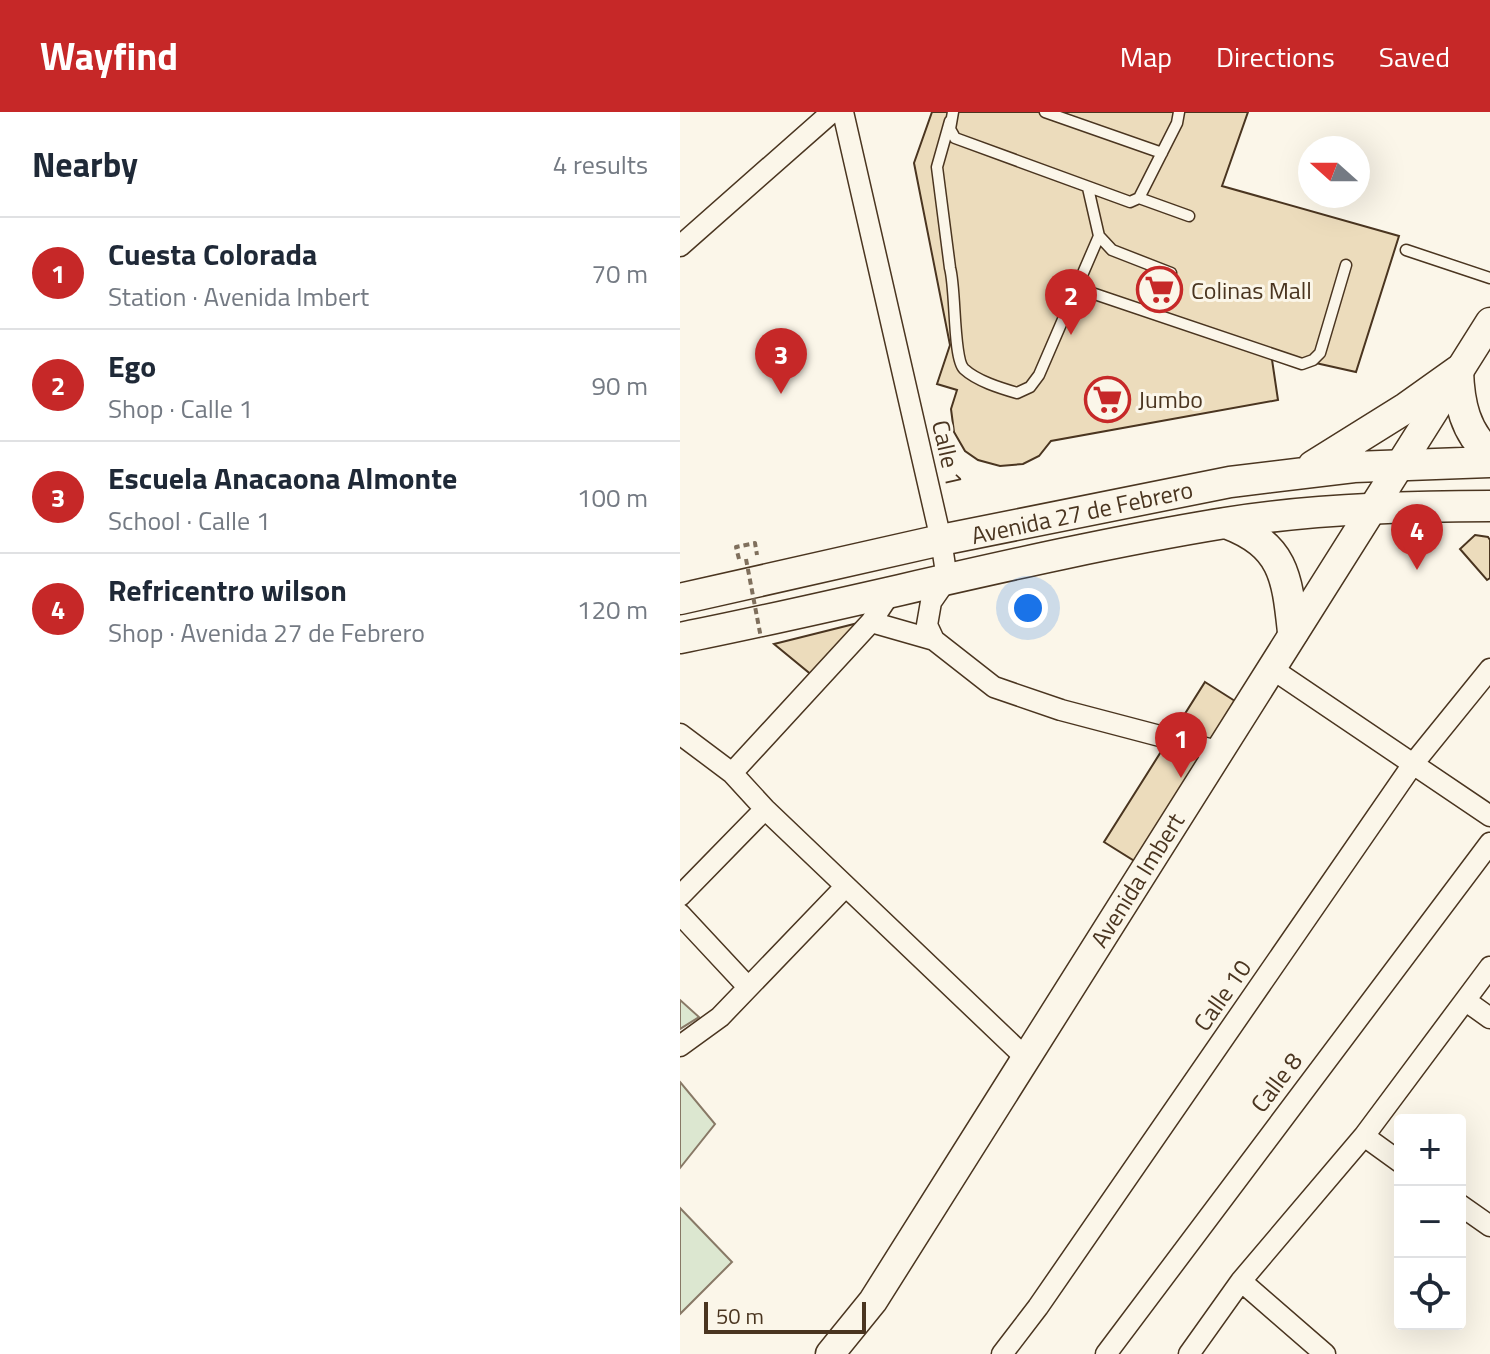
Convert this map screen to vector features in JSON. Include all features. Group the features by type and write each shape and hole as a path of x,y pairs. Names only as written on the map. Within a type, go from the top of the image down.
{"main road":[{"name":"Avenida Imbert","path":"830,1354 873,1301 1490,322"},
{"path":"1304,472 1406,408 1458,371 1463,414 1470,431 1490,454"},
{"name":"Avenida 27 de Febrero","path":"680,599 941,540 1230,482 1399,464 1490,462"},
{"name":"Avenida 27 de Febrero","path":"680,638 947,579 1226,523 1373,510 1490,506"},
{"path":"1226,523 1247,531 1265,544 1278,561 1286,582 1293,632"}],"street":[{"path":"680,246 832,112"},
{"name":"Calle 1","path":"843,112 941,540 947,579"},
{"path":"934,640 927,625 927,615 931,602 947,579"},
{"path":"732,773 871,622 891,592"},
{"path":"871,622 934,640 994,687 1061,710 1217,751"},
{"path":"1271,668 1490,816"},
{"name":"Calle 10","path":"1002,1354 1056,1281 1413,764 1490,669"},
{"path":"680,734 732,773 845,887 1026,1058"},
{"path":"680,896 765,809"},
{"name":"Calle 8","path":"1106,1354 1490,843"},
{"path":"680,1046 720,1017 845,887"},
{"path":"680,914 748,987"},
{"path":"1189,1354 1241,1281 1364,1136 1490,967"},
{"path":"1466,1001 1490,1018"},
{"path":"1364,1136 1394,1158"},
{"path":"1466,1209 1490,1226"},
{"path":"1241,1281 1325,1354"}],"lane":[{"path":"1045,112 1162,153"},
{"path":"951,116 950,129 955,138 1130,202 1139,198 1177,123 1179,112"},
{"path":"951,116 937,167 954,283 957,349 959,362 965,370 997,387 1017,393 1030,387 1039,375 1099,236"},
{"path":"1088,188 1099,236 1112,250 1171,273"},
{"path":"1139,198 1189,216"},
{"path":"1406,250 1490,278"},
{"path":"1077,288 1302,364 1320,353 1346,265"}],"path":[{"path":"736,547 755,543 758,557 746,559 761,638"}],"green space":[{"path":"680,1000 699,1017 680,1029"},
{"path":"680,1082 715,1124 680,1168"},
{"path":"680,1208 732,1262 680,1314"}],"building":[{"name":"Colinas Mall","path":"932,112 1248,112 1222,186 1399,236 1356,372 1271,353 1278,400 1051,441 1039,456 1023,464 1000,466 978,460 965,451 954,432 951,409 957,390 937,384 950,345 914,163"},
{"path":"1475,535 1490,540 1490,578 1487,580 1460,549"},
{"path":"858,623 813,676 774,644"},
{"path":"1205,682 1257,715 1157,875 1104,842"}],"place":[{"name":"Colinas Mall","path":"1160,290"},
{"name":"Ego","path":"1071,335"},
{"name":"Escuela Anacaona Almonte","path":"781,394"},
{"name":"Jumbo","path":"1107,399"},
{"name":"Refricentro wilson","path":"1417,570"},
{"name":"Cuesta Colorada","path":"1181,778"}]}
